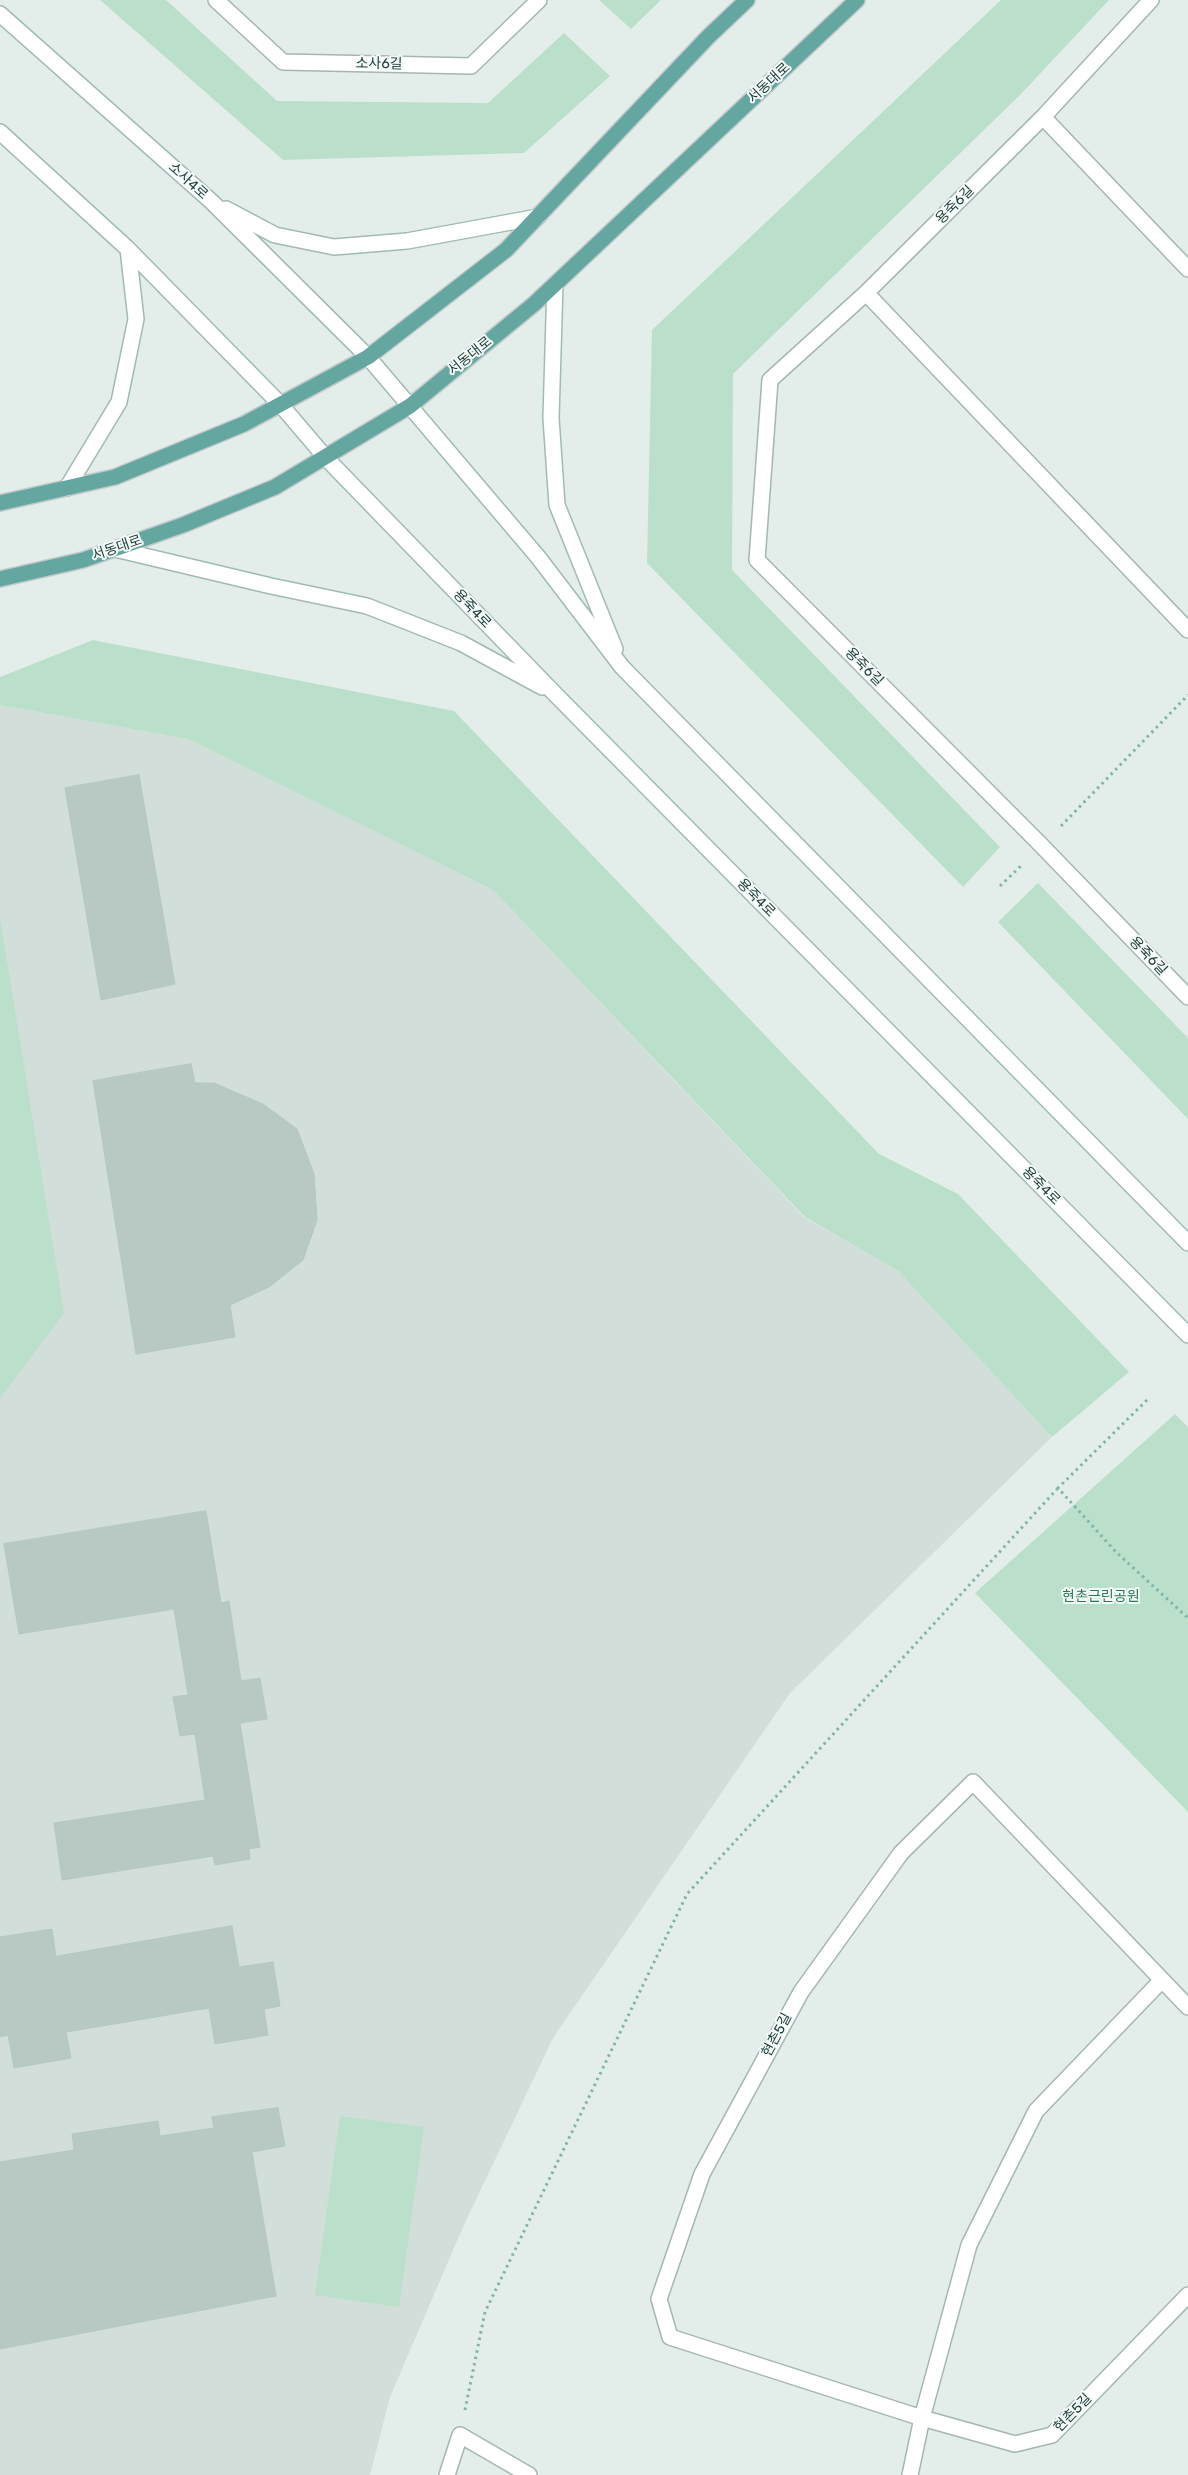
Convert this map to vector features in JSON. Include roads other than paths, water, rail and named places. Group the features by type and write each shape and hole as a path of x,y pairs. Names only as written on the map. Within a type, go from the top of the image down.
{"main road":[{"name":"소사6길","path":"216,0 283,62 471,66 539,0"},
{"path":"0,503 115,478 244,424 368,357 506,250 708,37 747,0"},
{"name":"서동대로","path":"0,578 82,560 183,525 275,487 410,406 534,304 857,0"},
{"name":"용죽6길","path":"1151,0 1043,117 866,293 770,380 758,560 1042,846 1188,997"},
{"name":"소사4로","path":"0,14 212,202 368,357"},
{"path":"1043,117 1188,269"},
{"path":"0,132 128,249 280,404 326,458"},
{"path":"212,202 275,235 334,247 407,241 538,217"},
{"path":"67,488 119,402 136,319 128,249"},
{"path":"555,284 551,418 557,506 622,667"},
{"path":"866,293 1188,630"},
{"path":"368,357 538,557 622,667 1188,1242"},
{"name":"용죽4로","path":"326,458 555,694 1188,1336"},
{"path":"115,549 271,586 367,606 461,643 555,694"},
{"name":"현촌5길","path":"1188,2007 1161,1981 973,1782 901,1853 801,1992 702,2174 659,2299 670,2337 922,2418 1015,2444 1052,2435 1188,2295"},
{"path":"910,2475 922,2418 969,2245 1036,2111 1161,1981"},
{"path":"447,2475 460,2435 529,2475"}],"park label":[{"name":"현촌근린공원","path":"1101,1597"}]}
